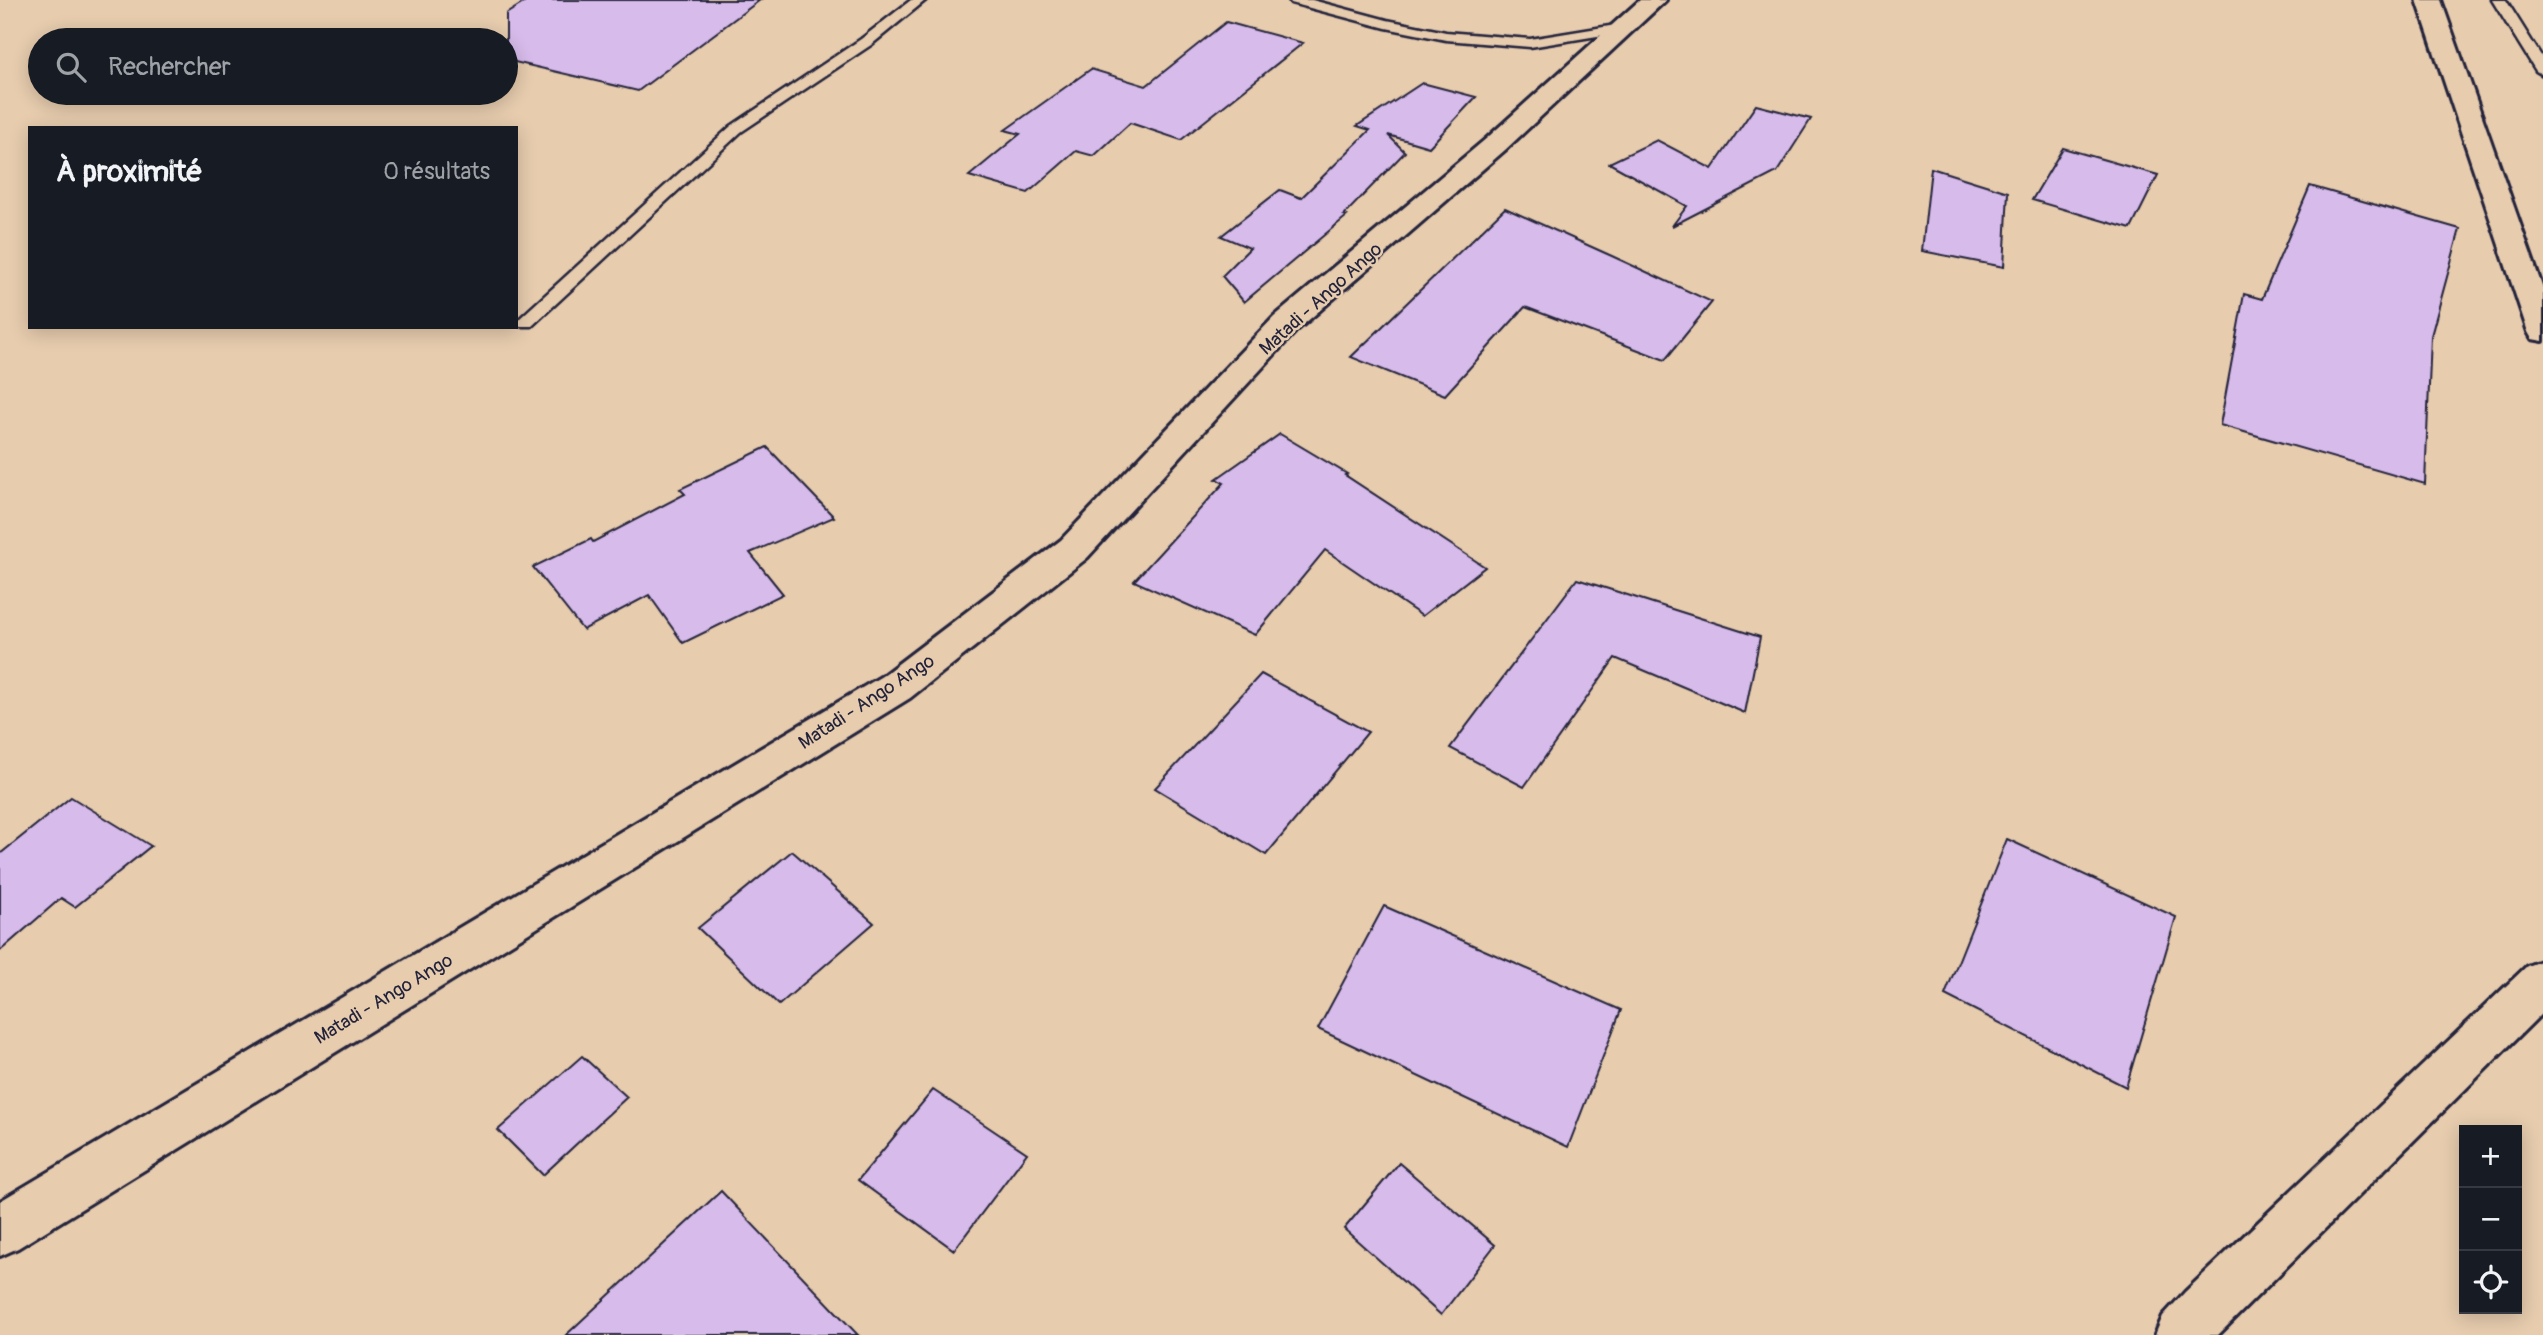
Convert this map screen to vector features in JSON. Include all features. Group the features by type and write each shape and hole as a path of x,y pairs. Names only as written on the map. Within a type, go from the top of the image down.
{"main road":[{"name":"Matadi - Ango Ango","path":"0,1230 895,687 1074,550 1285,324 1496,144 1654,0"},
{"path":"2429,0 2543,332"},
{"path":"2182,1335 2543,981"}],"lane":[{"path":"526,322 736,129 866,42 919,0"},
{"path":"1296,0 1386,24 1446,36 1530,43 1622,29"},
{"path":"2499,0 2543,71"}],"building":[{"path":"528,0 760,0 638,91 518,63 518,28 506,28 506,14"},
{"path":"1226,22 1303,43 1181,140 1130,123 1094,156 1076,151 1028,193 969,176 1020,134 1005,130 1091,69 1146,86"},
{"path":"1422,83 1476,97 1429,147 1388,135 1405,152 1344,215 1347,216 1244,302 1222,276 1250,248 1221,236 1280,190 1301,198 1370,130 1357,126"},
{"path":"1756,105 1811,119 1777,172 1672,226 1687,206 1609,163 1657,140 1712,169"},
{"path":"2063,148 2158,175 2131,229 2032,200"},
{"path":"1931,168 2008,192 2004,267 1922,251"},
{"path":"2310,186 2460,229 2431,336 2425,484 2220,425 2244,294 2262,299"},
{"path":"1505,208 1712,302 1665,360 1525,307 1445,395 1351,357"},
{"path":"1280,434 1347,474 1345,475 1485,567 1422,616 1325,550 1255,635 1134,581 1224,483 1216,479"},
{"path":"767,447 834,517 750,553 783,594 683,643 649,595 583,630 533,567 591,539 593,542 685,494 680,489"},
{"path":"1577,579 1760,637 1745,713 1615,658 1524,787 1450,748"},
{"path":"1261,674 1368,732 1266,855 1155,788"},
{"path":"71,797 151,846 75,907 61,898 0,951 0,854"},
{"path":"2007,839 2176,917 2126,1087 1945,995"},
{"path":"792,851 874,923 779,1005 698,928"},
{"path":"1384,906 1621,1010 1568,1147 1318,1029"},
{"path":"582,1056 627,1097 543,1175 498,1130"},
{"path":"933,1090 1027,1153 954,1250 858,1180"},
{"path":"1399,1163 1495,1245 1441,1315 1344,1229"},
{"path":"721,1191 858,1335 566,1335"}]}
